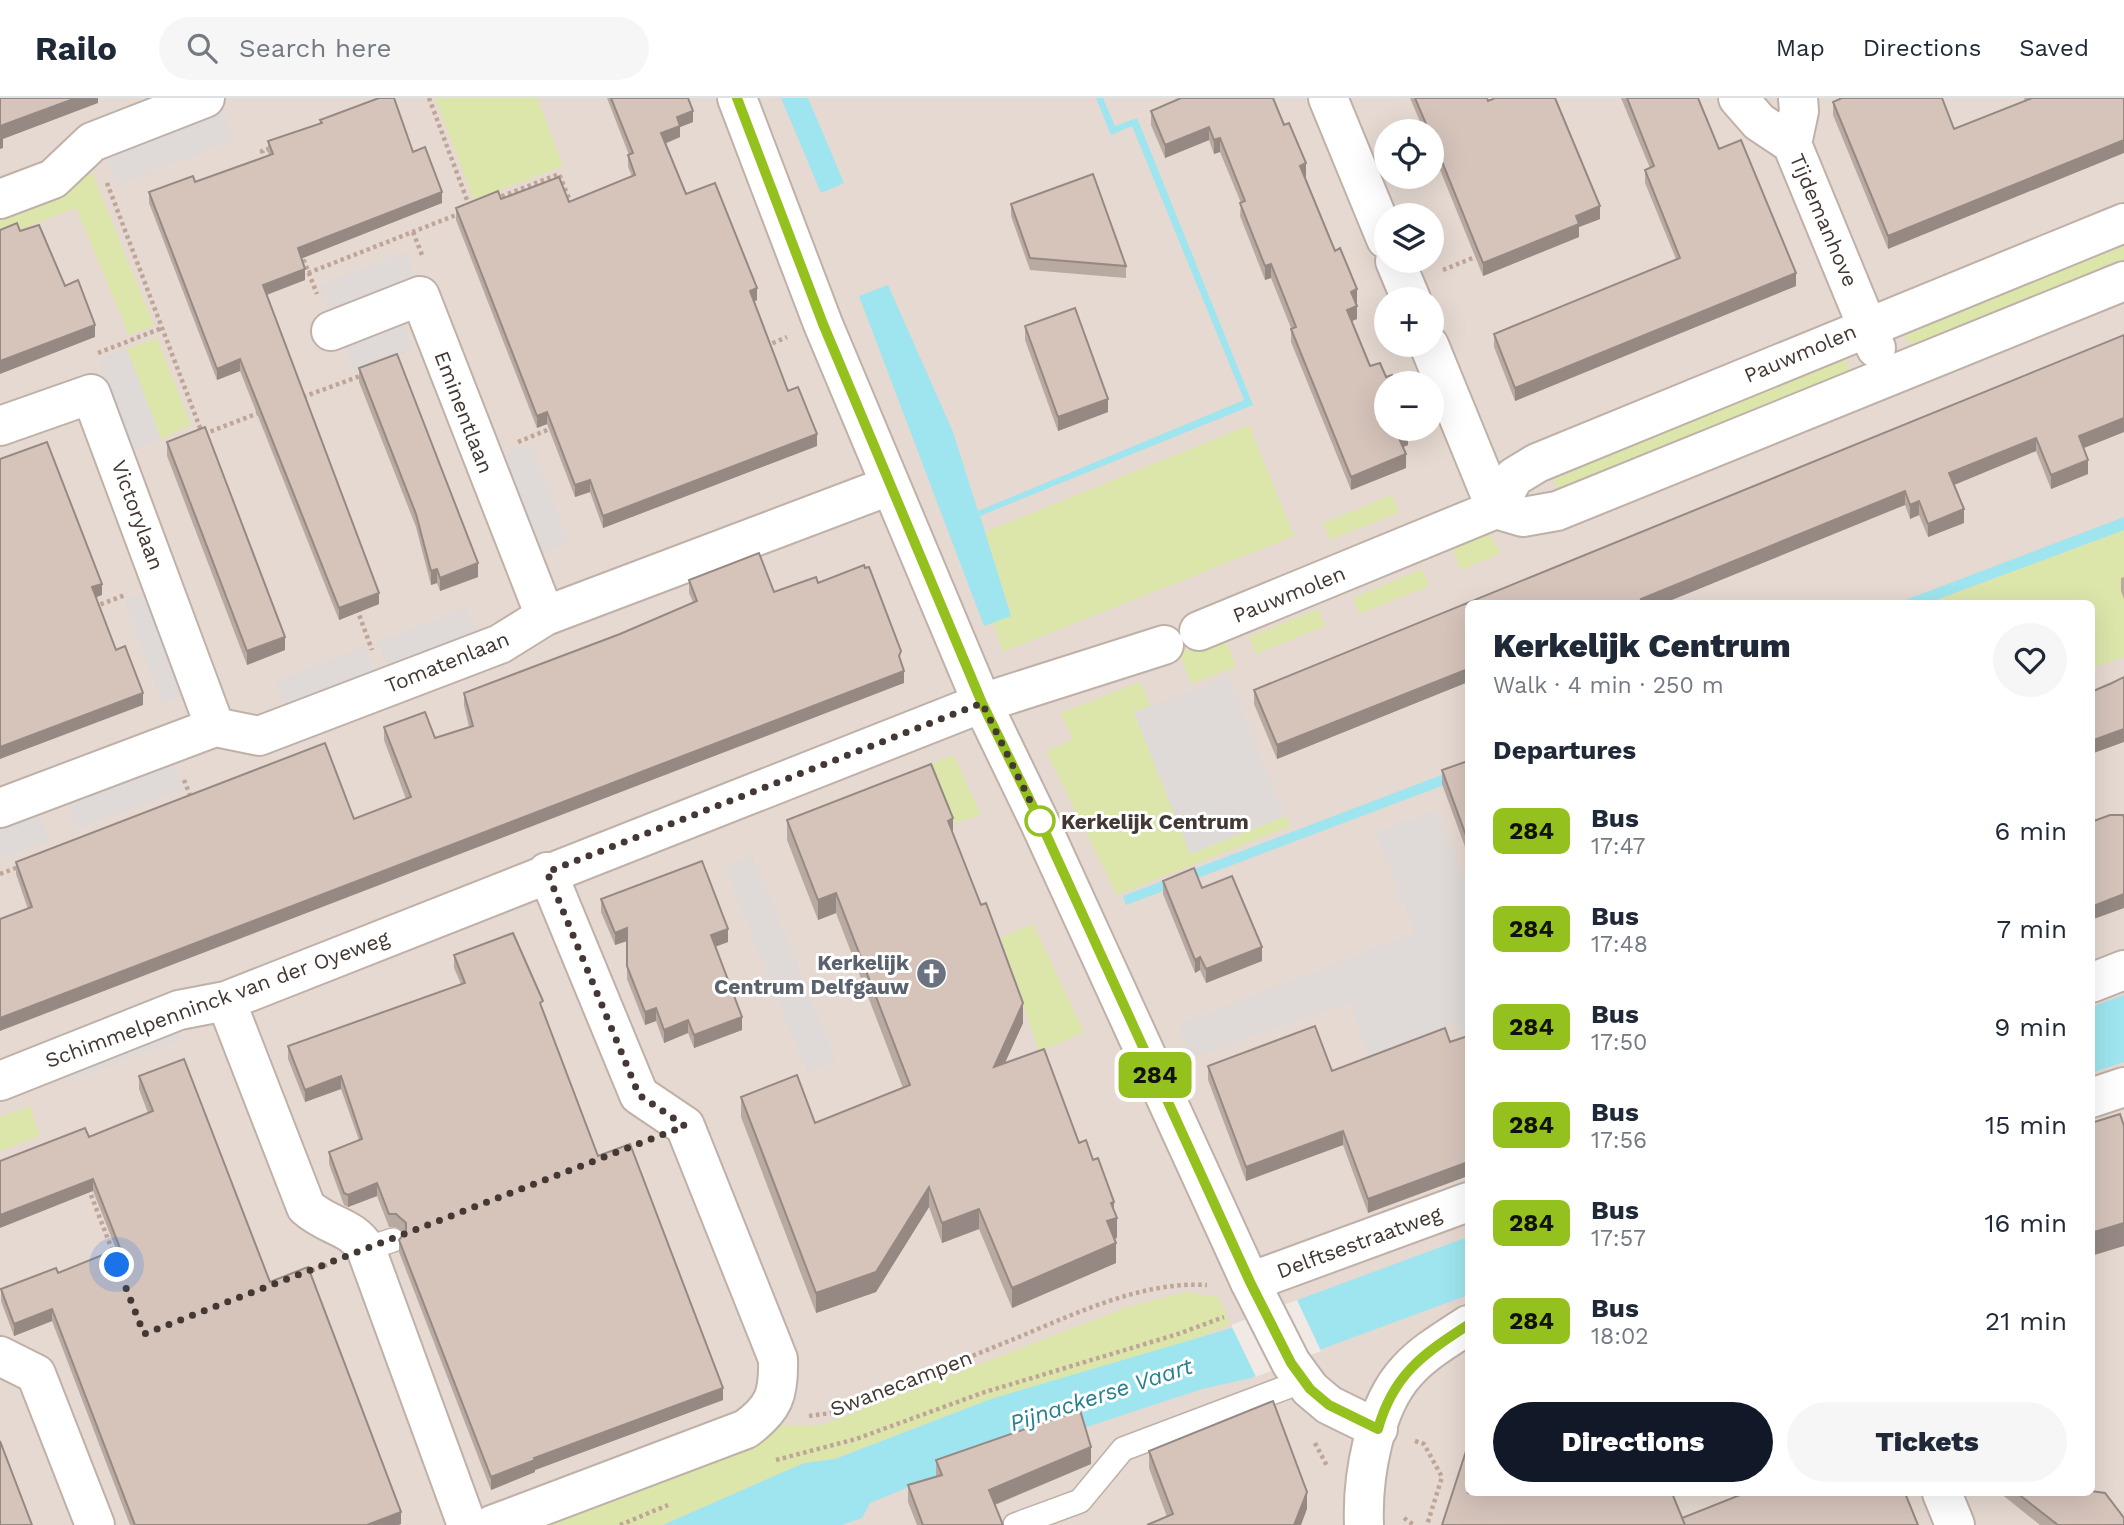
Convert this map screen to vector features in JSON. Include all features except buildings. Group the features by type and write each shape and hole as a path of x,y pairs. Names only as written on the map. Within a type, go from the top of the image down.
{"street":[{"path":"0,199 52,179 92,142 205,98"},
{"path":"737,98 823,324 982,703 1040,821 1260,1298 1297,1372 1329,1405 1378,1429"},
{"path":"1328,98 1374,210"},
{"name":"Tijdemanhove","path":"1738,98 1759,122 1792,144 1868,325 1886,375"},
{"name":"Tijdemanhove","path":"1792,144 1799,111 1798,98"},
{"name":"Pauwmolen","path":"982,703 1182,638 1496,509 1514,477 1537,463 1868,325 2124,223"},
{"path":"1434,357 1496,509 1523,517 1557,511 1886,375 2124,281"},
{"name":"Eminentlaan","path":"331,331 419,296 545,616"},
{"name":"Victorylaan","path":"0,426 91,394 215,727"},
{"name":"Tomatenlaan","path":"215,727 259,736 500,644 545,616 890,486"},
{"name":"Schimmelpenninck van der Oyeweg","path":"0,1081 179,1010 226,1001 547,872 982,703"},
{"path":"0,808 215,727"},
{"path":"492,1525 746,1429 764,1415 775,1400 778,1359 685,1126 639,1095 547,872"},
{"path":"2095,981 2124,970"},
{"path":"226,1001 306,1207 320,1220 380,1244 467,1525"},
{"path":"2095,1097 2124,1087"},
{"name":"Delftsestraatweg","path":"1260,1298 1465,1203"},
{"path":"1364,1525 1363,1489 1384,1407 1405,1372 1425,1354 1465,1327"},
{"path":"0,1356 36,1374 95,1525"},
{"path":"1943,1496 1955,1525"}],"lane":[{"path":"1015,1525 1080,1501 1123,1449 1297,1372"}],"path":[{"path":"429,98 471,209"},
{"path":"92,142 202,434"},
{"path":"267,163 262,151 274,147"},
{"path":"309,273 559,174 575,212"},
{"path":"299,248 349,380"},
{"path":"1404,282 1493,250"},
{"path":"760,348 823,324"},
{"path":"291,402 375,370"},
{"path":"191,439 267,411"},
{"path":"481,456 558,426"},
{"path":"87,610 162,581"},
{"path":"352,597 386,687"},
{"path":"172,744 192,801"},
{"path":"179,806 199,798"},
{"path":"0,874 26,864"},
{"path":"91,1195 115,1258"},
{"path":"303,1274 380,1244"},
{"name":"Swanecampen","path":"775,1400 794,1413 806,1417 831,1413 1062,1319 1149,1289 1187,1284 1223,1286 1260,1298"},
{"path":"772,1461 856,1439 982,1393 1178,1334 1260,1298"},
{"path":"1378,1429 1424,1444 1443,1476 1427,1525"},
{"path":"620,1525 681,1500"}],"shaded area":[{"path":"0,98 2124,98 2124,1525 0,1525"},
{"path":"222,111 233,140 117,185 106,155"},
{"path":"406,252 418,282 402,322 412,350 355,372 320,285"},
{"path":"127,349 161,439 133,450 98,360"},
{"path":"531,444 569,543 539,554 502,455"},
{"path":"153,590 191,692 162,703 124,601"},
{"path":"467,608 478,637 389,671 377,642"},
{"path":"365,646 376,676 286,711 275,682"},
{"path":"1228,677 1285,816 1190,854 1134,712"},
{"path":"172,760 183,789 78,829 67,800"},
{"path":"38,810 50,840 0,859 0,825"},
{"path":"1436,810 1465,883 1465,1038 1463,1039 1455,1023 1369,1056 1350,1002 1191,1058 1179,1024 1415,933 1376,832"},
{"path":"753,856 836,1061 807,1072 725,868"},
{"path":"179,1027 183,1038 67,1082 62,1072"}],"green space":[{"path":"435,98 537,98 563,166 474,200"},
{"path":"89,165 154,326 129,335 76,208 0,237 0,217 71,191"},
{"path":"2124,234 2124,263 1920,345 1905,339 1904,330"},
{"path":"157,338 191,425 161,439 127,349"},
{"path":"1845,356 1850,370 1845,377 1560,494 1549,471"},
{"path":"1249,425 1294,536 1003,652 993,622 1011,616 985,532"},
{"path":"1392,495 1399,512 1330,540 1323,523"},
{"path":"2124,530 2124,657 2095,668 2095,600 1936,600"},
{"path":"1481,532 1489,534 1501,553 1461,570 1450,543"},
{"path":"1422,569 1429,586 1359,614 1353,598"},
{"path":"1318,609 1325,626 1256,654 1249,637"},
{"path":"1223,634 1236,666 1192,684 1179,653"},
{"path":"1140,682 1150,706 1134,712 1190,853 1285,816 1291,826 1117,895 1046,751 1073,739 1060,713"},
{"path":"954,755 981,815 948,825 822,827 814,808"},
{"path":"1033,924 1084,1032 1039,1052 1001,937"},
{"path":"30,1106 40,1136 0,1151 0,1117"},
{"path":"1186,1292 1219,1297 1230,1324 1186,1343 991,1399 834,1459 804,1463 663,1525 525,1525 785,1425 822,1425 1127,1307"}],"water":[{"path":"781,98 808,98 844,183 821,193"},
{"path":"1096,98 1103,98 1115,126 1137,118 1253,405 980,516 1011,616 984,626 859,296 888,285 953,432 978,511 1244,400 1132,126 1111,135"},
{"path":"2124,517 2124,530 1936,600 1906,600"},
{"path":"1465,766 1465,777 1126,905 1123,896"},
{"path":"2124,995 2124,1062 2095,1072 2095,1006"},
{"name":"Pijnackerse Vaart","path":"1465,1238 1465,1296 1251,1378 1202,1389 926,1480 870,1503 862,1518 842,1525 663,1525 804,1463 835,1459 991,1399 1235,1327 1300,1299"}],"pier":[{"path":"1297,1300 1321,1351 1256,1377 1231,1325"}],"bus line":[{"name":"284","path":"737,98 823,324 982,703 1040,821 1250,1282 1262,1301 1291,1363 1317,1396 1360,1422 1378,1429 1384,1407 1405,1372 1425,1354 1465,1327"}],"place":[{"name":"Kerkelijk Centrum","path":"1040,821"},
{"name":"Kerkelijk Centrum Delfgauw","path":"932,974"}],"route":[{"path":"117,1265 144,1334 189,1319 685,1126 639,1095 547,872 746,797 982,703 1040,821"}]}
